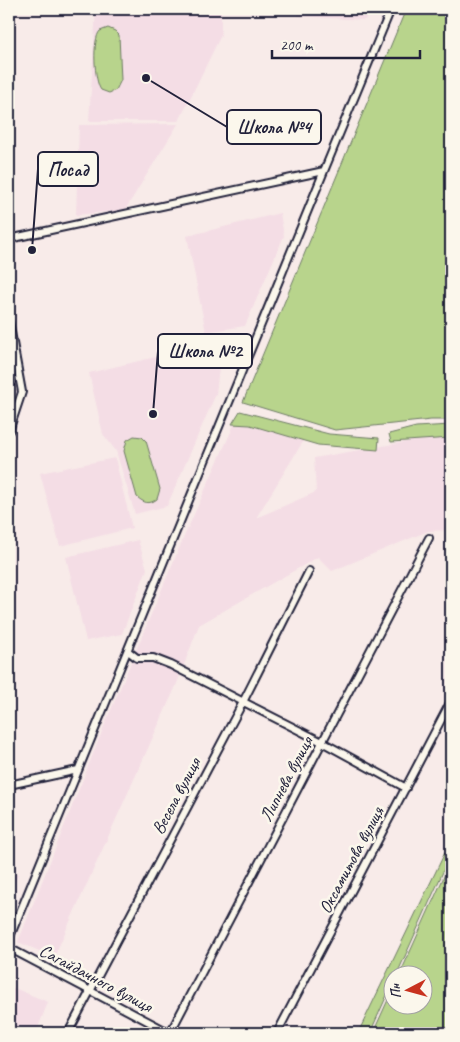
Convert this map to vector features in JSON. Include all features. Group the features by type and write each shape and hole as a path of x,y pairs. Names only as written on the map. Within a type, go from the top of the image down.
{"street":[{"path":"9,939 391,9"},
{"path":"9,240 324,172"},
{"path":"9,321 22,392 9,431"},
{"name":"Липнева вулиця","path":"170,1033 429,538"},
{"name":"Весела вулиця","path":"68,1033 243,702 309,571"},
{"path":"128,651 137,658 153,658 171,664 406,788"},
{"name":"Оксамитова вулиця","path":"277,1033 451,701"},
{"path":"9,785 78,770"},
{"name":"Сагайдачного вулиця","path":"9,948 170,1033"}],"shaded area":[{"path":"96,9 221,9 221,35 179,121 89,121"},
{"path":"298,9 369,9 365,20 298,16"},
{"path":"178,124 125,210 76,215 79,125"},
{"path":"280,213 284,236 245,326 206,332 187,236"},
{"path":"193,348 219,368 216,394 167,506 135,514 116,451 103,434 89,373"},
{"path":"238,416 304,440 256,518 316,492 314,458 451,434 451,530 428,531 332,571 318,557 199,625 176,686 54,957 18,942 105,724 183,539"},
{"path":"115,458 132,528 60,546 40,473"},
{"path":"138,540 147,569 122,634 86,641 66,557"},
{"path":"18,874 9,898 9,876"},
{"path":"9,986 48,1002 36,1033 9,1024"}],"green space":[{"path":"406,9 451,9 451,420 431,420 335,430 243,402"},
{"path":"108,28 119,35 121,80 116,90 109,93 101,90 97,78 95,60 97,35 100,31"},
{"path":"240,411 329,434 379,438 378,450 318,445 250,425 232,424"},
{"path":"451,425 451,438 391,442 389,434 416,427"},
{"path":"134,436 142,437 146,441 160,489 157,499 149,503 137,497 124,451 127,440"},
{"path":"451,840 451,854 402,964 391,964"},
{"path":"451,861 451,1033 373,1033 382,1013 432,1014 432,964 405,964"},
{"path":"382,983 382,1006 370,1033 358,1033"}],"place":[{"name":"Школа №4","path":"146,78"},
{"name":"Посад","path":"32,250"},
{"name":"Школа №2","path":"153,414"}]}
